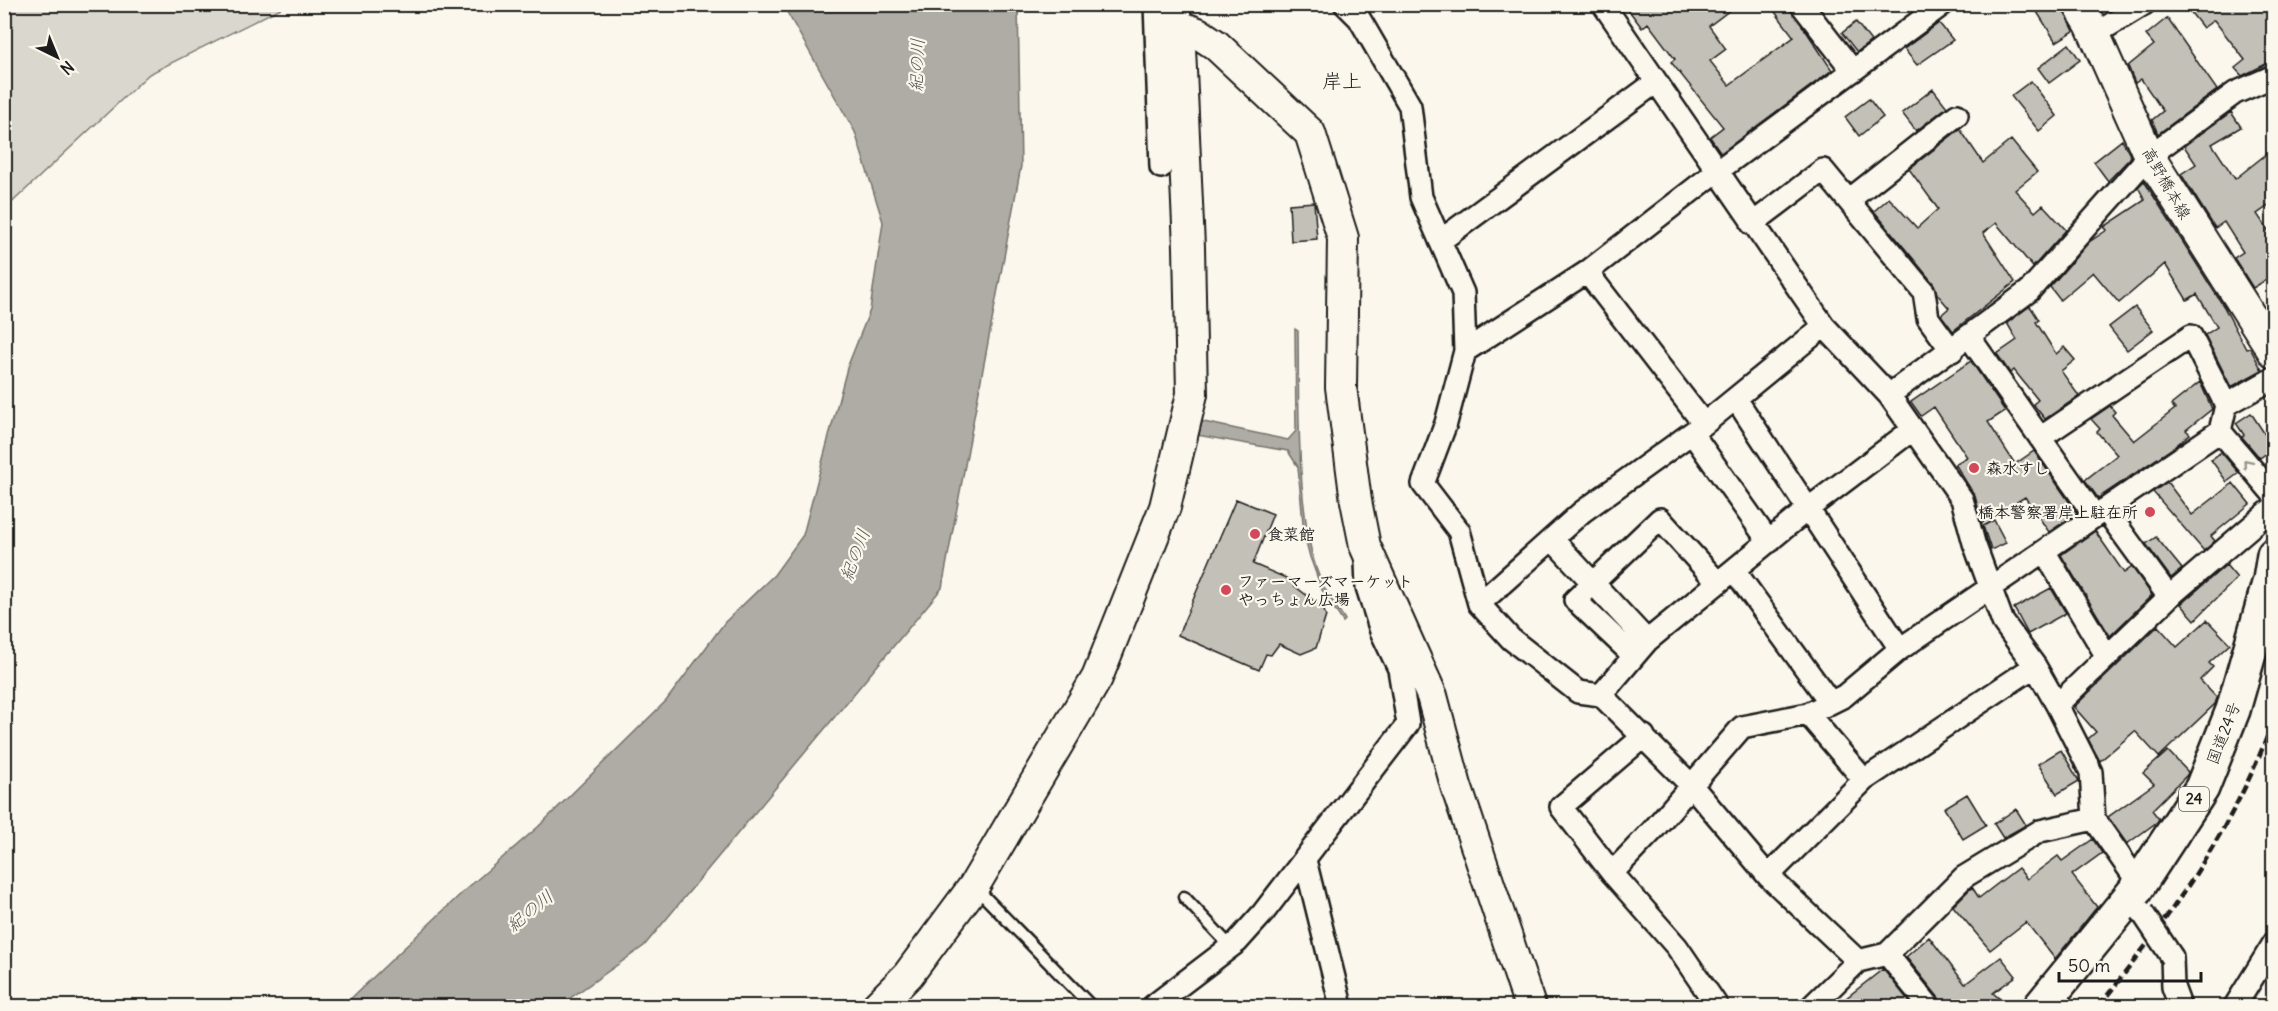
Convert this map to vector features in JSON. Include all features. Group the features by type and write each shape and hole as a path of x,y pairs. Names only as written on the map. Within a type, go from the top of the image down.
{"highway":[{"name":"国道24号","path":"2041,1006 2138,902 2202,788 2234,710 2272,572"}],"street":[{"path":"1155,4 1161,167"},
{"path":"1801,4 1853,71"},
{"path":"1465,351 1587,272 1716,172 1943,4"},
{"name":"高野橋本線","path":"2078,4 2095,34 2149,156 2274,353"},
{"path":"2095,34 2144,4"},
{"path":"1346,5 1359,18 1410,106 1421,197 1463,292 1465,351 1446,423 1423,484 1459,531 1479,604 1511,639 1578,692 1601,695 1692,785 1768,876 1858,961"},
{"path":"1605,6 1716,172 1824,326 1889,395 1962,499 2002,622 2035,666 2057,705 2091,772 2094,819 2133,875 2138,902 2172,957 2173,987 2180,1006"},
{"path":"1153,1006 1230,946 1263,913 1407,724 1399,669 1381,631 1367,587 1365,546 1356,501 1341,387 1343,238 1311,133 1216,45 1174,15"},
{"path":"877,1006 908,975 974,886 1097,678 1165,507 1192,394 1189,247 1174,15"},
{"path":"1889,395 1970,338 2030,291 2149,156 2235,93 2274,76"},
{"path":"1440,241 1656,82"},
{"path":"1849,200 1957,115"},
{"path":"1752,224 1823,170 1924,292 1928,318 1952,351"},
{"path":"1587,272 1698,429 1768,542"},
{"path":"1479,604 1582,512 1698,429 1824,326"},
{"path":"1612,873 1742,727 1808,714 1844,696 1900,649 2220,431 2226,405 2192,336 2040,438"},
{"path":"1970,338 2040,438 2169,597"},
{"path":"2226,405 2274,378"},
{"path":"1736,399 1900,649"},
{"path":"1601,695 1640,649 1809,508 1912,430"},
{"path":"2220,431 2274,495"},
{"path":"2057,705 2106,655 2169,597 2274,507"},
{"path":"1640,649 1575,600 1660,519 1726,577 1830,702"},
{"path":"1552,539 1593,583"},
{"path":"1365,546 1432,696 1456,786 1530,1006"},
{"path":"2044,551 2106,655"},
{"path":"1768,876 1864,780 2035,666"},
{"path":"1808,714 1864,780"},
{"path":"1644,736 1562,807 1612,873 1677,947 1717,1006"},
{"path":"1812,1006 1858,961 1887,954 1964,877 2040,831 2094,819"},
{"path":"1305,860 1341,1006"},
{"path":"1887,954 1929,1006"},
{"path":"2235,1006 2271,955"}],"lane":[{"path":"974,886 1091,1006"},
{"path":"1184,897 1230,946"}],"shaded area":[{"path":"5,4 287,5 149,74 5,209"}],"water":[{"name":"紀の川","path":"783,5 1018,5 1021,166 942,588 644,946 559,1006 343,1006 465,890 538,827 666,701 725,622 774,575 803,535 847,368 870,310 883,222 855,132"},
{"path":"1295,329 1298,331 1300,461 1307,531 1314,561 1323,585 1345,620 1343,622 1322,590 1310,557 1304,534 1298,467 1288,451 1191,434 1194,420 1288,440 1296,431"}],"building":[{"path":"1624,4 1738,4 1709,26 1726,49 1710,61 1729,85 1794,37 1769,4 1788,4 1832,70 1721,153 1710,137 1723,127 1671,62 1675,59 1648,23 1642,28"},
{"path":"2032,4 2061,4 2074,31 2056,42"},
{"path":"2184,4 2268,4 2274,12 2274,60 2242,76 2235,68 2245,60 2214,20 2203,28"},
{"path":"2167,18 2217,90 2158,134 2152,120 2163,111 2141,79 2135,83 2128,66 2154,45 2146,35"},
{"path":"1856,22 1871,41 1857,52 1842,33"},
{"path":"1939,23 1953,40 1917,65 1904,49"},
{"path":"2069,44 2080,60 2049,83 2038,68"},
{"path":"2031,81 2057,116 2039,131 2011,96"},
{"path":"1933,89 1947,107 1916,131 1902,113"},
{"path":"1869,99 1883,117 1859,136 1845,117"},
{"path":"2231,112 2241,127 2212,144 2235,179 2274,148 2274,202 2257,214 2274,239 2274,275 2253,288 2234,258 2243,252 2224,222 2215,228 2181,174 2196,164 2184,146"},
{"path":"1960,129 1983,163 2011,140 2037,172 2015,190 2035,212 2043,205 2066,230 2033,267 1996,223 1983,233 2015,282 1953,331 1941,315 1949,308 1937,294 1934,284 1874,211 1889,198 1917,228 1938,209 1909,169"},
{"path":"2122,140 2131,157 2108,181 2094,162"},
{"path":"2144,181 2224,307 2246,349 2250,348 2262,370 2231,387 2205,335 2217,327 2197,294 2187,300 2165,264 2119,303 2093,272 2060,300 2050,287 2089,242 2107,230 2104,227 2145,200 2138,187"},
{"path":"1314,202 1317,239 1291,241 1289,204"},
{"path":"2030,306 2039,320 2036,322 2056,354 2064,347 2075,360 2061,371 2079,396 2045,419 2033,404 2038,400 2014,370 2010,373 1997,354 2017,340 2007,323"},
{"path":"2135,307 2153,330 2127,350 2109,327"},
{"path":"1971,361 2005,411 1988,422 2015,464 2034,451 2077,513 2049,532 2025,497 1982,523 1975,496 1955,464 1967,457 1934,407 1921,416 1911,402"},
{"path":"2200,382 2212,409 2186,430 2190,434 2174,447 2098,498 2085,480 2117,455 2097,432 2100,429 2091,419 2110,406 2115,412 2112,415 2134,441 2175,409 2171,405"},
{"path":"2251,413 2268,439 2268,452 2260,458 2242,437 2244,435 2236,423"},
{"path":"2221,452 2239,473 2227,482 2211,460"},
{"path":"2167,482 2192,515 2233,483 2250,504 2211,536 2215,541 2204,551 2153,492"},
{"path":"1236,499 1273,514 1253,564 1293,581 1292,584 1323,608 1326,616 1316,648 1301,654 1279,644 1271,655 1266,654 1259,670 1178,635"},
{"path":"1994,520 2006,543 1991,550 1983,526"},
{"path":"2095,531 2124,573 2132,567 2152,595 2110,636 2061,555"},
{"path":"2156,537 2182,569 2171,578 2146,544"},
{"path":"2226,565 2237,578 2195,620 2181,604"},
{"path":"2051,588 2066,613 2028,634 2014,608"},
{"path":"2207,620 2230,644 2209,663 2213,667 2200,680 2217,698 2215,704 2159,757 2135,731 2100,761 2088,739 2096,732 2074,707 2158,626 2177,647"},
{"path":"2061,750 2079,781 2057,794 2038,764"},
{"path":"2168,751 2188,772 2187,775 2152,810 2159,819 2157,822 2127,844 2108,817 2154,784 2143,773"},
{"path":"1967,794 1986,825 1963,839 1944,808"},
{"path":"2016,809 2026,825 2003,838 1994,824"},
{"path":"2093,839 2102,853 2072,875 2097,907 2055,959 2026,922 1990,950 1953,906 1972,887 1979,898 2018,868 2027,879 2058,856 2062,861"},
{"path":"1929,937 1965,984 2001,957 2016,976 1993,993 2008,1006 1941,1006 1939,998 1906,957"},
{"path":"1883,969 1913,1006 1836,1006"}],"railway":[{"path":"2099,1006 2151,939 2198,870 2240,796 2274,718"}],"place":[{"name":"森水すし","path":"1974,468"},
{"name":"橋本警察署岸上駐在所","path":"2150,512"},
{"name":"食菜館","path":"1255,534"},
{"name":"ファーマーズマーケット やっちょん広場","path":"1226,590"}],"district":[{"name":"岸上","path":"1342,81"}]}
